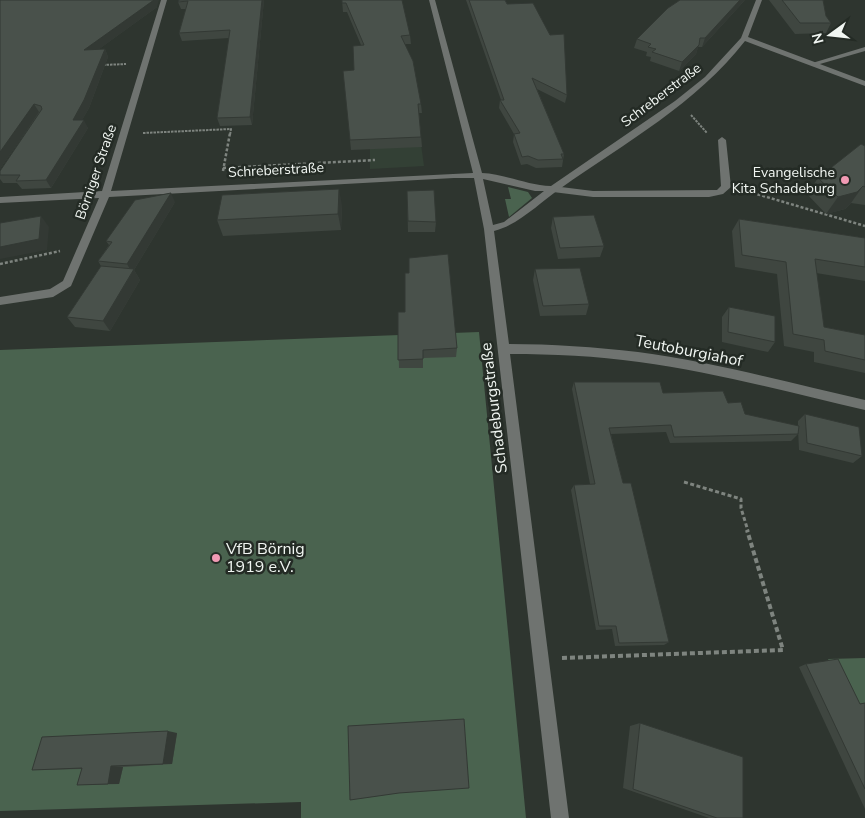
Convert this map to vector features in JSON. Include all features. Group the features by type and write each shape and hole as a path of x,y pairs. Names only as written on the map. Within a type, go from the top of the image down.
{"street":[{"name":"Börniger Straße","path":"0,301 53,293 67,283 106,193 164,0"},
{"name":"Schadeburgstraße","path":"432,0 478,176 489,229 505,349 560,818"},
{"name":"Schreberstraße","path":"489,229 508,224 553,189 678,104 708,79 744,38 759,0"},
{"path":"744,38 865,84"},
{"path":"813,64 865,48"},
{"path":"553,189 593,194 709,194 720,192 726,188 722,140"},
{"name":"Schreberstraße","path":"0,200 454,175 490,176 535,188 553,189"},
{"name":"Teutoburgiahof","path":"505,349 608,353 677,363 865,405"}],"path":[{"path":"97,66 146,63"},
{"path":"678,104 686,108 711,138 722,140"},
{"path":"124,134 231,129 219,187"},
{"path":"223,168 377,160"},
{"path":"726,188 752,191 865,226"},
{"path":"0,264 83,248"},
{"path":"542,659 783,650 741,508 741,499 684,482"}],"shaded area":[{"path":"420,137 424,166 370,169 370,139"}],"green space":[{"path":"508,187 528,192 532,198 509,217 505,199 511,199"},
{"name":"VfB Börnig 1919 e.V.","path":"479,332 526,818 301,818 301,802 0,811 0,350"},
{"path":"865,658 865,734 828,659"}],"building":[{"path":"0,0 154,0 84,50 105,49 84,100 73,120 84,120 46,180 16,181 20,175 0,175 0,171 42,109 41,106 34,104 0,152"},
{"path":"179,0 262,0 250,117 217,118 230,30 179,33 188,1 178,2"},
{"path":"342,0 402,0 410,35 401,36 413,61 421,104 418,104 421,137 350,140 343,71 354,70 353,46 364,45 346,3 342,3"},
{"path":"469,0 505,0 507,4 533,3 550,35 564,34 567,95 532,78 564,154 561,154 563,159 538,160 528,156 522,157 514,134 520,133 500,100 504,100"},
{"path":"680,0 740,0 705,38 700,38 699,45 682,62 652,52 656,49 648,47 651,44 637,39 668,8"},
{"path":"782,0 823,0 826,16 831,23 800,23"},
{"path":"861,144 865,146 865,187 863,186 857,192 838,197 818,178"},
{"path":"339,189 338,214 217,220 222,195"},
{"path":"434,190 436,222 408,221 407,191"},
{"path":"171,193 127,264 98,261 112,242 106,241 135,200"},
{"path":"594,215 604,246 560,248 553,217"},
{"path":"41,216 39,239 0,247 0,223"},
{"path":"739,219 865,238 865,267 815,259 824,327 865,335 865,360 825,351 824,340 793,334 786,262 742,255"},
{"path":"448,254 457,348 423,350 423,359 398,360 398,312 405,312 405,273 409,273 409,258"},
{"path":"101,266 134,269 103,321 67,317"},
{"path":"580,268 589,304 543,306 535,269"},
{"path":"729,307 775,316 775,342 728,332"},
{"path":"574,382 660,382 663,393 723,391 728,403 741,402 745,414 799,426 798,434 674,437 671,425 609,428 623,483 631,483 669,642 619,643 616,626 599,626 574,485 595,484"},
{"path":"805,414 859,427 862,456 807,443"},
{"path":"838,659 860,704 865,703 865,789 806,664"},
{"path":"464,719 469,788 399,793 350,800 348,726"},
{"path":"640,723 743,757 743,818 717,818 633,789"},
{"path":"168,731 163,764 111,766 108,784 77,785 82,768 32,770 42,737"}],"place":[{"name":"Evangelische Kita Schadeburg","path":"845,180"},
{"name":"VfB Börnig 1919 e.V.","path":"216,558"}]}
